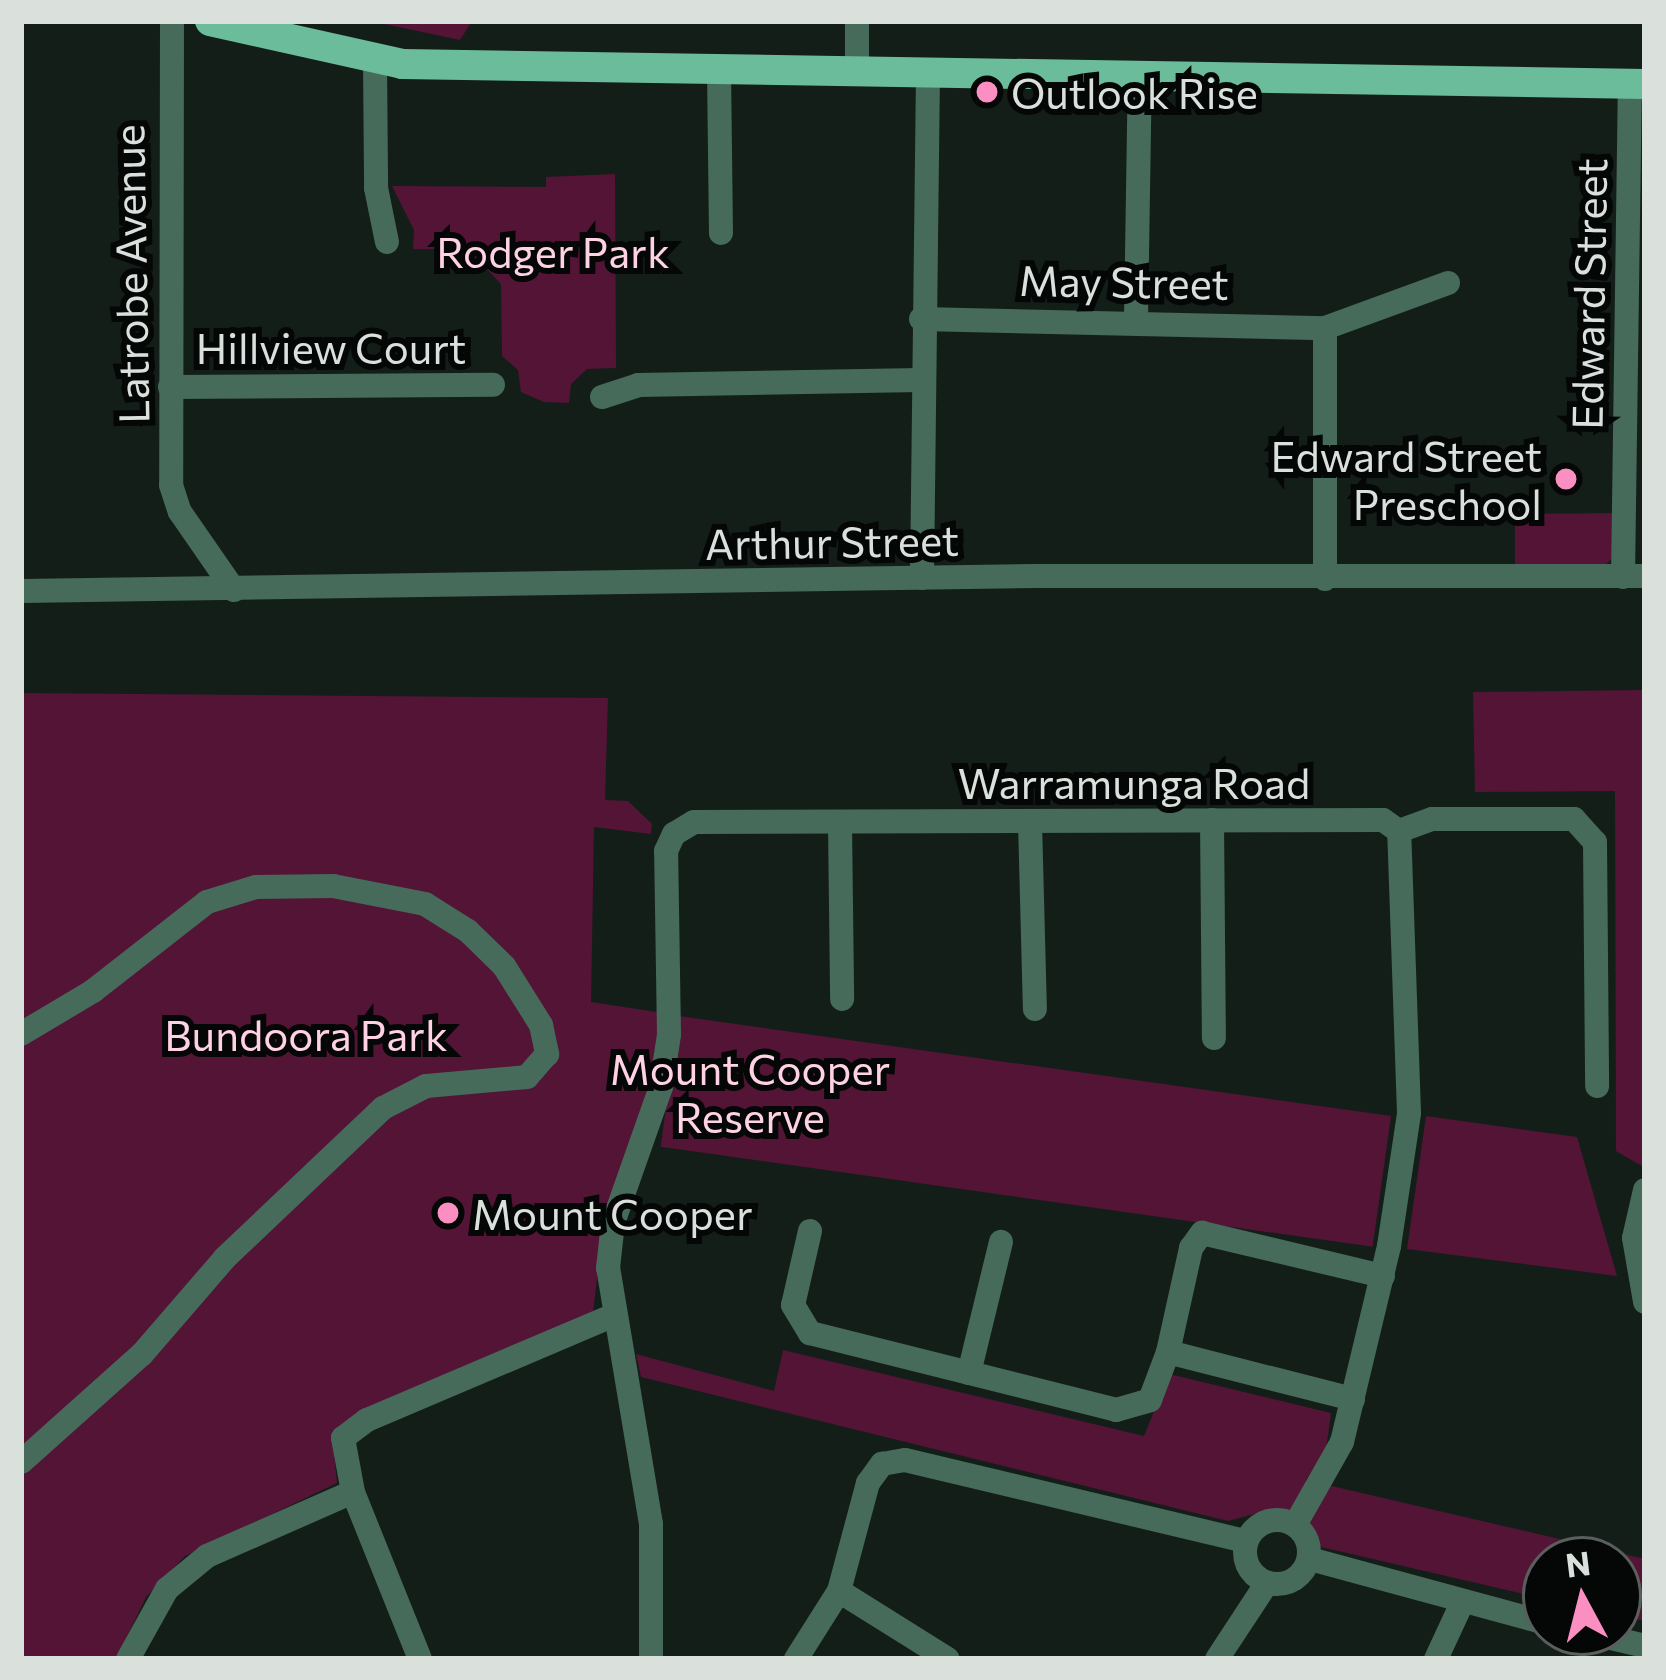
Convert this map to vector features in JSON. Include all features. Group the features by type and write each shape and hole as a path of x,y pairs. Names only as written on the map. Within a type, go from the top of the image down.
{"main road":[{"path":"210,21 375,61 1637,84"}],"street":[{"name":"Latrobe Avenue","path":"172,21 171,484 194,558 182,590"},
{"path":"857,21 857,72"},
{"path":"375,61 376,188 388,242"},
{"path":"719,70 721,232"},
{"path":"922,578 920,380 928,73"},
{"path":"1136,320 1140,76"},
{"name":"Edward Street","path":"1634,576 1637,84"},
{"path":"1325,579 1324,328 1448,283"},
{"name":"May Street","path":"921,319 1136,320 1324,328"},
{"path":"602,397 638,385 920,380"},
{"name":"Hillview Court","path":"170,387 494,385"},
{"name":"Latrobe Avenue","path":"187,524 234,590"},
{"name":"Arthur Street","path":"21,591 922,578 1634,576"},
{"name":"Warramunga Road","path":"614,1316 613,1223 662,1087 669,1036 666,851 674,834 694,822 1383,820 1399,831 1432,819 1574,819 1589,827 1597,1086"},
{"path":"1212,820 1214,1038"},
{"path":"1030,822 1035,1009"},
{"path":"839,824 842,999"},
{"path":"1295,1525 1342,1442 1383,1276 1408,1113 1399,831"},
{"path":"21,1034 93,991 207,902 256,887 333,886 425,904 468,931 492,952 541,1025 547,1054 527,1076 426,1086 383,1108 225,1258 142,1354 21,1462"},
{"path":"1645,1190 1634,1238 1645,1302"},
{"path":"810,1231 793,1305 804,1330 1131,1410 1150,1400 1168,1352 1191,1248 1202,1233 1383,1276"},
{"path":"969,1372 1001,1242"},
{"path":"420,1659 353,1492 343,1438 367,1420 614,1316 651,1524 651,1659"},
{"path":"1168,1352 1353,1399"},
{"path":"796,1659 839,1591 868,1483 882,1464 905,1460 1246,1541"},
{"path":"128,1659 167,1589 207,1556 353,1492"},
{"path":"1268,1583 1246,1562 1246,1541 1266,1521 1295,1525"},
{"path":"1295,1525 1310,1559"},
{"path":"1217,1659 1268,1583 1296,1579 1310,1559"},
{"path":"1310,1559 1522,1617"},
{"path":"839,1591 947,1659"},
{"path":"1436,1659 1462,1603"}],"green space":[{"path":"370,21 472,21 460,40"},
{"name":"Rodger Park","path":"615,174 616,368 587,369 571,384 569,403 544,402 521,392 518,370 502,356 501,284 468,249 413,249 414,230 392,186 546,187 546,177"},
{"path":"1617,513 1613,558 1604,566 1515,567 1515,514"},
{"path":"1645,690 1642,1166 1616,1151 1615,791 1475,792 1473,692"},
{"name":"Bundoora Park","path":"21,693 608,698 605,800 628,801 652,824 651,834 594,827 591,1002 663,1013 660,1063 598,1270 593,1313 332,1431 337,1483 185,1556 146,1597 116,1659 21,1659"},
{"name":"Mount Cooper Reserve","path":"679,1016 1391,1116 1373,1247 661,1147"},
{"path":"1426,1116 1577,1137 1617,1276 1407,1249"},
{"path":"783,1350 1144,1436 1169,1374 1331,1413 1326,1450 1306,1480 1546,1536 1522,1536 1522,1593 1321,1547 1312,1529 1277,1508 1228,1521 641,1377 636,1354 774,1391"},
{"path":"1642,1558 1645,1559 1642,1620"}],"place":[{"name":"Outlook Rise","path":"987,92"},
{"name":"Edward Street Preschool","path":"1566,479"},
{"name":"Mount Cooper","path":"448,1213"}]}
